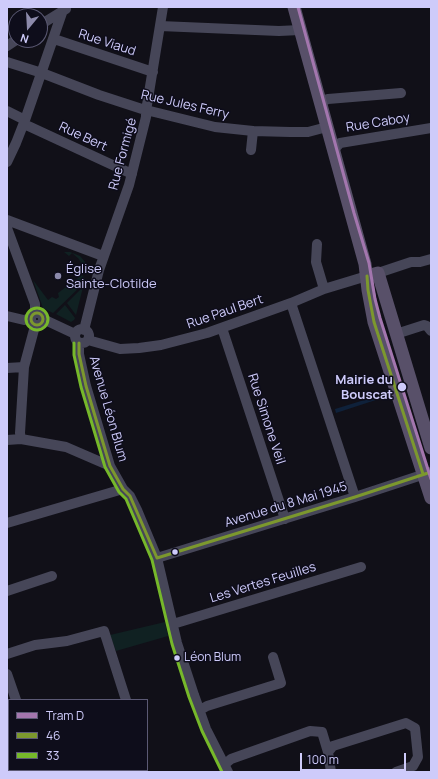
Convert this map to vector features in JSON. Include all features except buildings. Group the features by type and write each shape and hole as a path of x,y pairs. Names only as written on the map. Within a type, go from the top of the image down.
{"main road":[{"path":"294,7 364,259 373,275 396,334 429,434 431,448"},
{"path":"373,275 368,290 374,322 412,438 427,473 431,498"}],"street":[{"name":"Rue Formigé","path":"82,336 104,256 132,174 146,117 163,7"},
{"path":"48,20 66,8"},
{"path":"7,162 25,122 66,8"},
{"path":"160,26 279,31 300,30"},
{"name":"Rue Viaud","path":"54,39 153,72"},
{"name":"Rue Jules Ferry","path":"7,62 146,110 215,127 253,131 302,132 327,127"},
{"path":"320,102 328,99 401,92"},
{"name":"Rue Bert","path":"7,111 25,122 132,174"},
{"name":"Rue Caboy","path":"333,151 340,143 431,128"},
{"path":"251,150 253,131"},
{"path":"7,220 104,256"},
{"path":"7,228 35,304 36,319 24,367 20,433 21,439"},
{"path":"316,244 316,262 324,289"},
{"path":"411,262 418,256 431,252"},
{"path":"411,262 420,262 431,259"},
{"name":"Rue Paul Bert","path":"36,319 120,349 139,348 181,340 222,328 324,289 411,262"},
{"path":"290,303 355,497"},
{"path":"7,316 24,320 36,319"},
{"path":"396,334 429,326"},
{"name":"Rue Simone Veil","path":"222,328 285,519"},
{"name":"Avenue Léon Blum","path":"82,336 79,354 86,386 110,466 123,489 130,496 157,558 177,643 206,729 226,768"},
{"path":"7,368 24,367"},
{"path":"412,438 429,434"},
{"path":"7,440 21,439 66,447 110,466"},
{"name":"Avenue du 8 Mai 1945","path":"157,558 355,497 427,473"},
{"path":"7,523 123,489"},
{"name":"Les Vertes Feuilles","path":"173,624 361,567"},
{"path":"7,591 52,576"},
{"path":"7,654 35,645 67,641 104,631 126,699"},
{"path":"200,710 207,706 281,683 273,657"},
{"path":"7,674 16,699"},
{"path":"328,752 333,746 406,723 414,728 418,757 413,766 396,772"},
{"path":"226,768 231,759 310,731 322,732 328,752 331,772"}],"shaded area":[{"path":"64,252 70,252 80,256 85,262 87,268 79,271 78,269 82,265 79,259 72,253 69,256"},
{"path":"82,275 85,279 84,283 53,313 43,308 33,280 48,300 52,297 56,299 59,297 58,293"},
{"path":"83,287 76,315 67,303"},
{"path":"65,305 75,318 71,322 56,314"},
{"path":"165,622 168,636 116,651 110,635"},
{"path":"8,721 8,771 48,772 7,772"}],"water":[{"path":"384,394 385,397 336,413 335,409"}],"tram line":[{"name":"D","path":"298,7 369,263 380,318 431,479"}],"transit line":[{"name":"46","path":"367,276 374,322 423,474"},
{"name":"33","path":"37,308 45,311 48,319 45,327 37,330 29,327 26,319 29,311 37,308"},
{"name":"46","path":"35,313 39,313 43,319 39,325 35,325 31,321 31,317 35,313"},
{"name":"33","path":"74,343 74,355 81,387 105,467 119,492 126,499 152,560 172,644 189,697 202,731 222,772"},
{"name":"46","path":"79,343 79,354 86,386 110,466 123,489 130,496 157,558"},
{"name":"46","path":"157,558 431,472"}],"place":[{"name":"Église Sainte-Clotilde","path":"58,276"},
{"name":"Mairie du Bouscat","path":"402,387"},
{"name":"Léon Blum","path":"177,658"}]}
